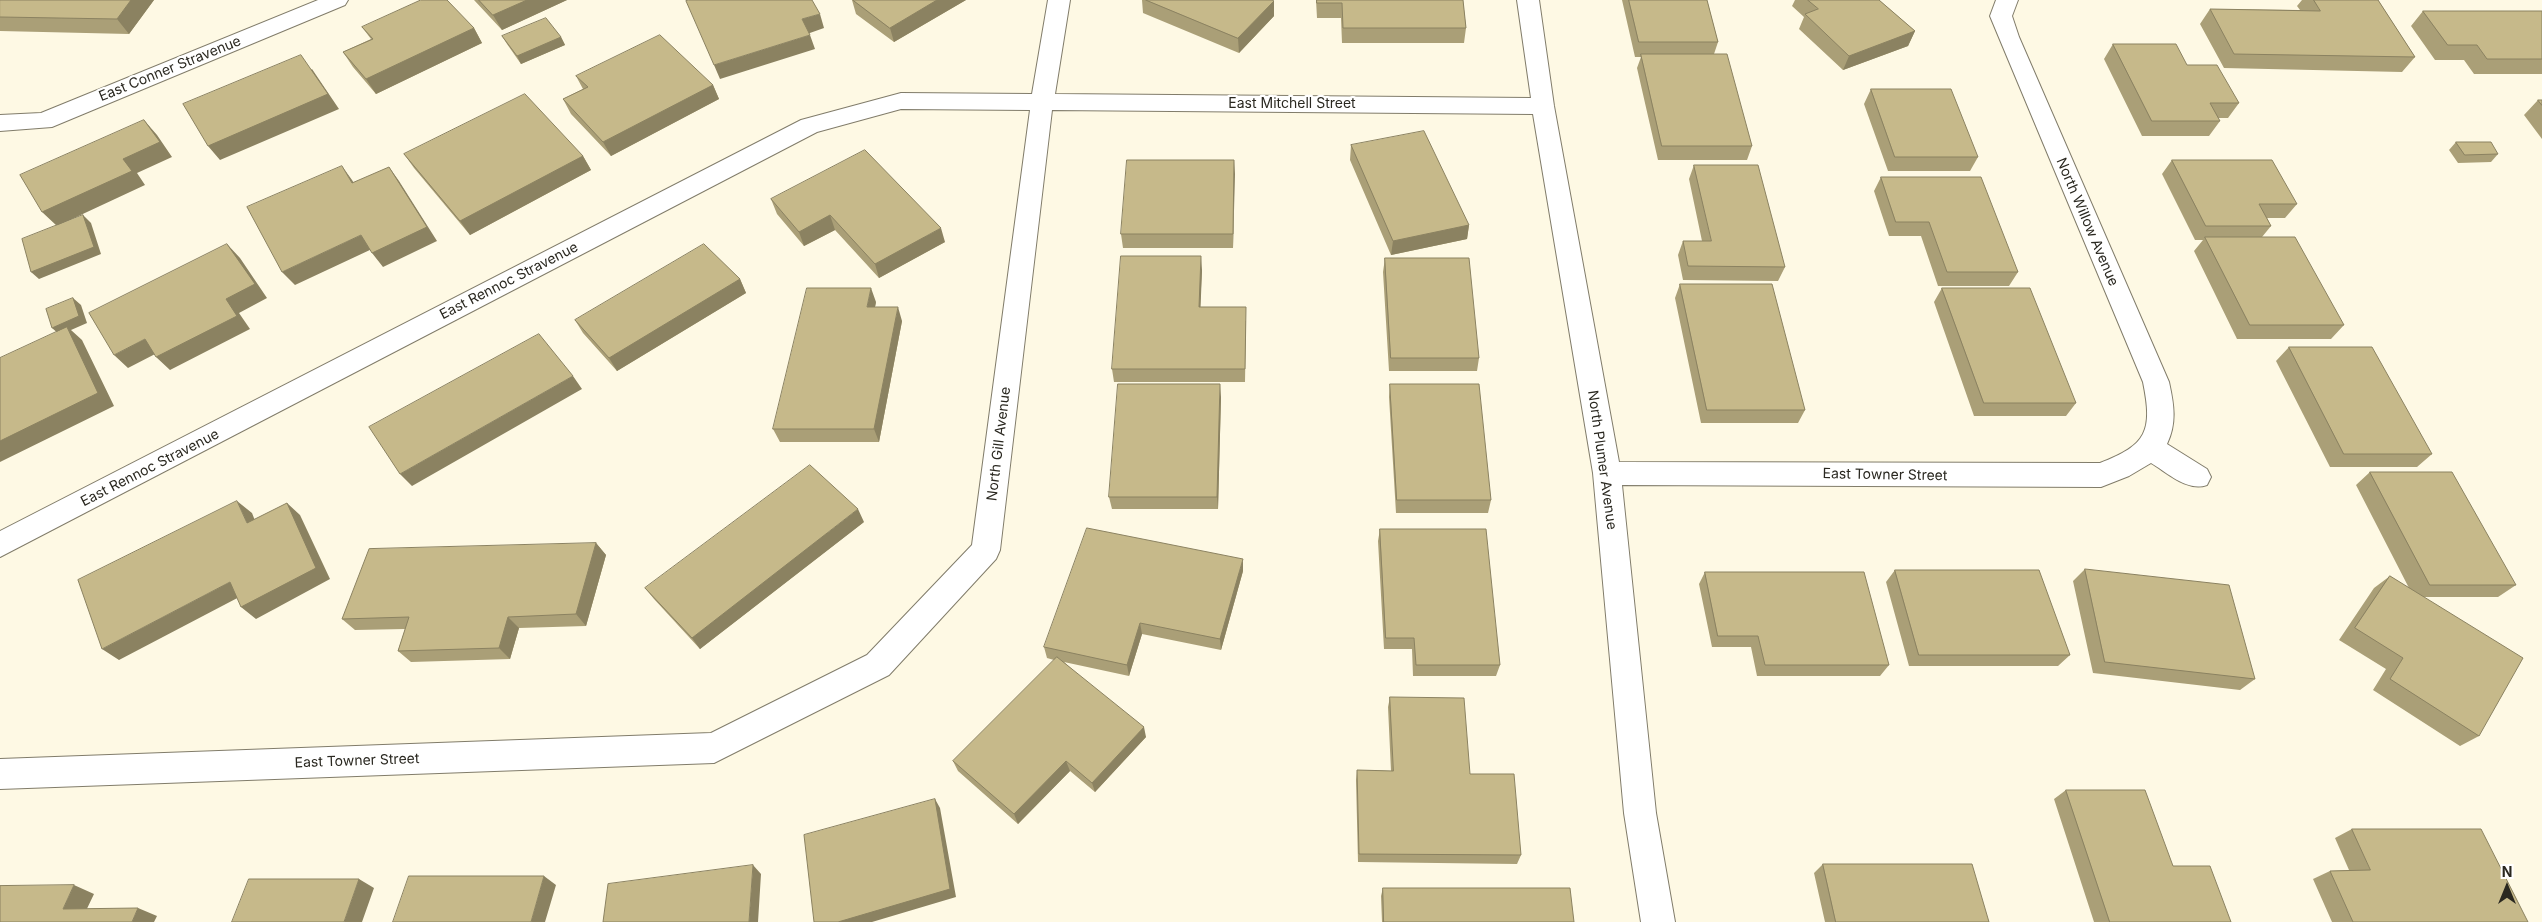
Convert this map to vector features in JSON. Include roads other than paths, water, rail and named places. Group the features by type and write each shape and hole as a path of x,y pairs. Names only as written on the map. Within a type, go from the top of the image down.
{"street":[{"name":"East Conner Stravenue","path":"0,123 44,121 337,0"},
{"name":"North Gill Avenue","path":"714,748 878,665 986,550 1042,102 1059,0"},
{"name":"North Plumer Avenue","path":"1528,0 1543,106 1607,473 1640,813 1658,922"},
{"name":"North Willow Avenue","path":"2007,0 2001,16 2008,37 2156,382 2161,402 2162,422 2158,438 2151,447"},
{"name":"East Rennoc Stravenue","path":"0,546 809,126 901,101 1042,102"},
{"name":"East Mitchell Street","path":"1042,102 1543,106"},
{"name":"East Towner Street","path":"1607,473 2100,476 2126,466 2151,447"},
{"path":"2151,447 2197,478"},
{"name":"East Towner Street","path":"0,774 714,748"}]}
